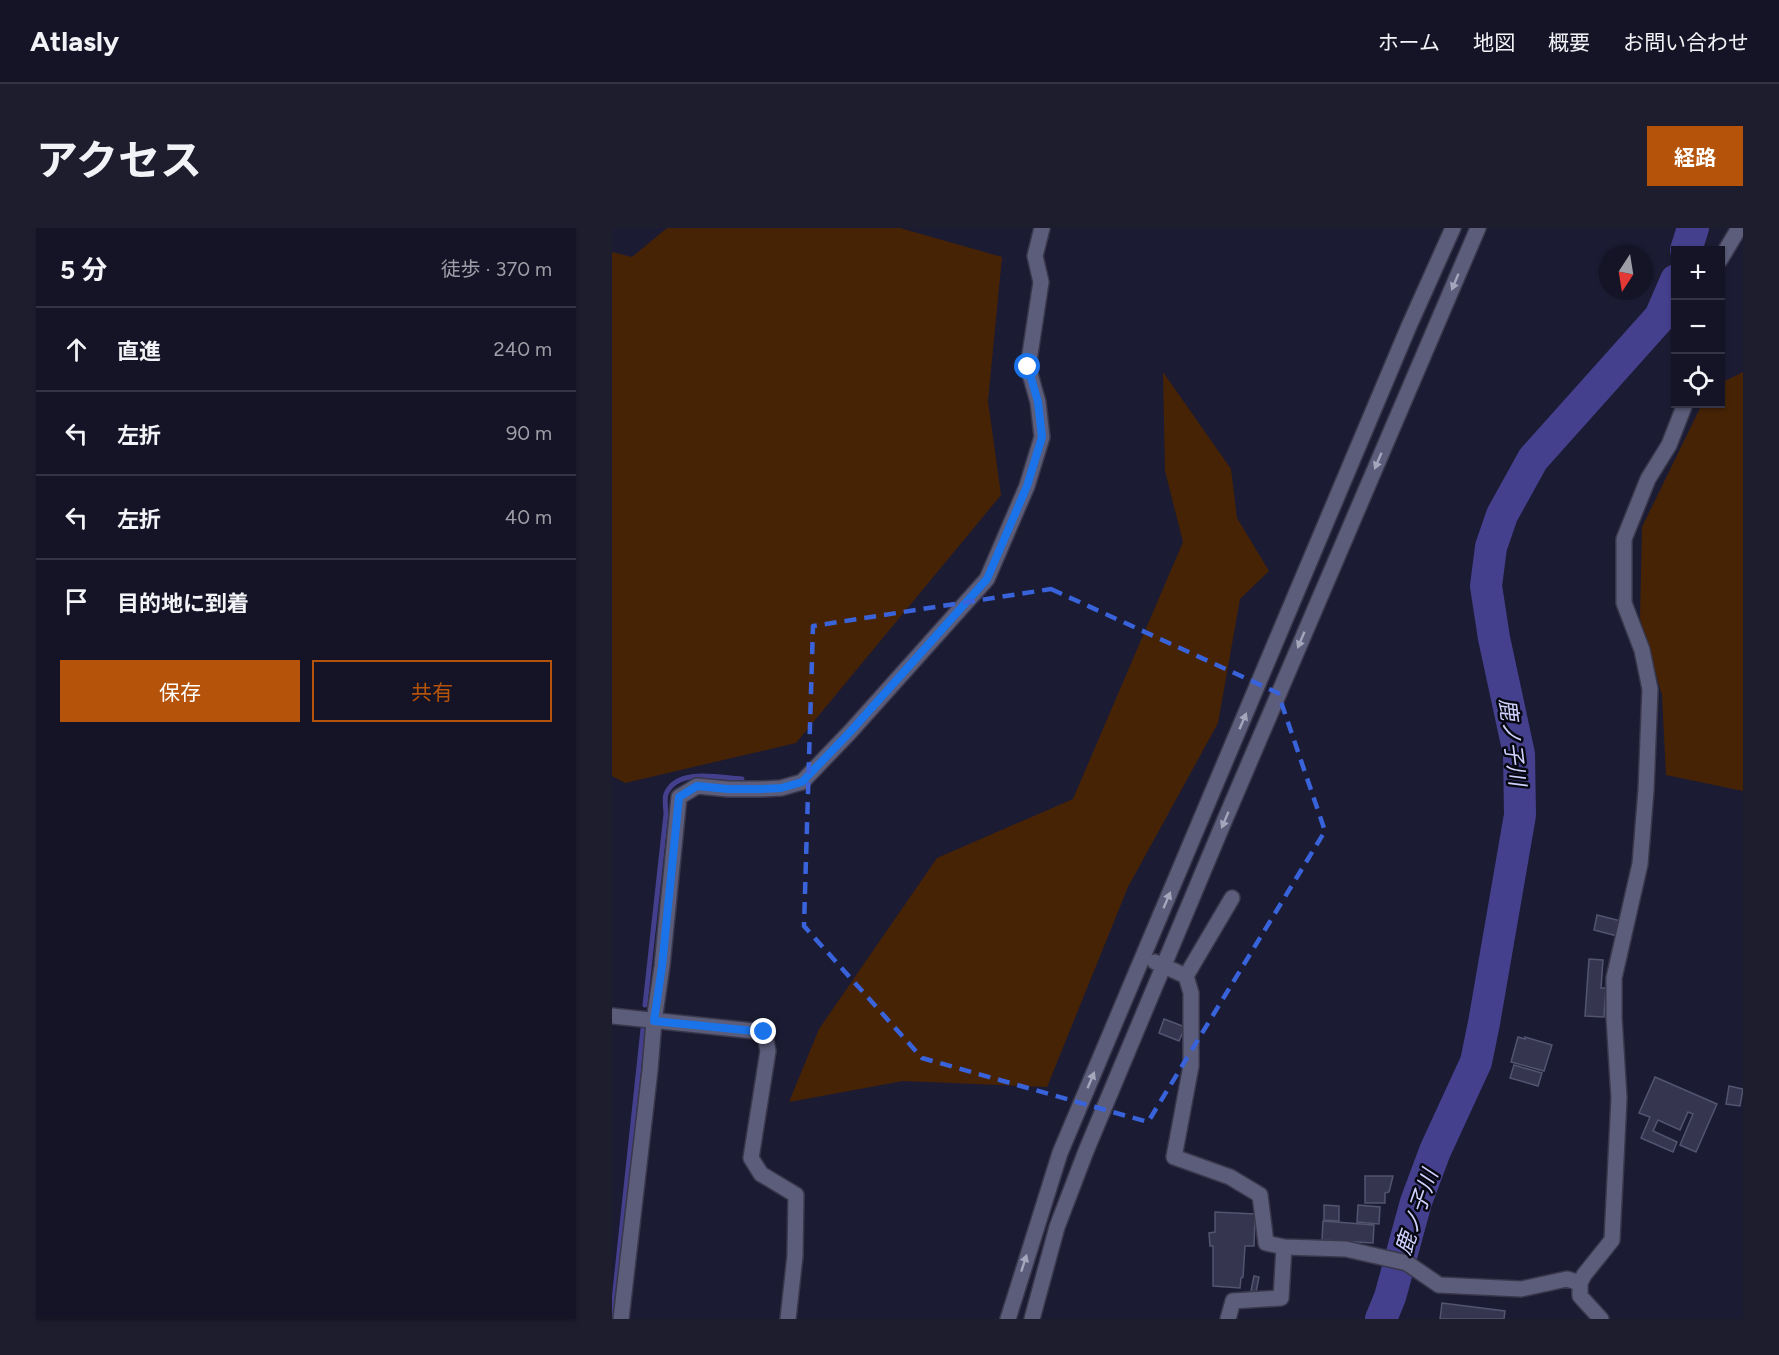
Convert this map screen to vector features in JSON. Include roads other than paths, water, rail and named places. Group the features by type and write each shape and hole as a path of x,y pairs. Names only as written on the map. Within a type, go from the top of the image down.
{"street":[{"path":"621,1319 679,797 697,786 728,789 781,788 802,782 858,724 987,579 1027,486 1042,437 1038,402 1028,367 1041,282 1035,256 1042,228"},
{"path":"1008,1319 1060,1153 1404,337 1453,228"},
{"path":"1032,1319 1058,1227 1086,1151 1478,228"},
{"path":"1725,252 1741,228"},
{"path":"1601,1319 1580,1296 1580,1283 1612,1240 1619,1098 1614,978 1640,864 1650,689 1642,650 1624,603 1624,539 1648,479 1669,445 1683,408"},
{"path":"1232,898 1186,976 1191,993 1191,1066 1174,1157 1230,1177 1260,1195 1266,1244 1284,1247 1346,1249 1407,1263 1439,1285 1521,1289 1567,1279 1580,1283"},
{"path":"1144,957 1186,976"},
{"path":"612,1016 764,1032 768,1051 751,1158 761,1174 796,1196 795,1256 788,1319"},
{"path":"1228,1319 1233,1301 1281,1298 1284,1247"}],"waterway":[{"name":"鹿ノ子川","path":"1687,246 1693,228"},
{"name":"鹿ノ子川","path":"1381,1319 1390,1297 1416,1202 1435,1151 1476,1062 1520,815 1519,754 1494,638 1486,586 1491,547 1502,515 1533,459 1660,317 1671,292"},
{"path":"645,1005 666,814 666,794 679,780 689,777 711,776 742,779"},
{"path":"612,1319 643,1029"}]}
